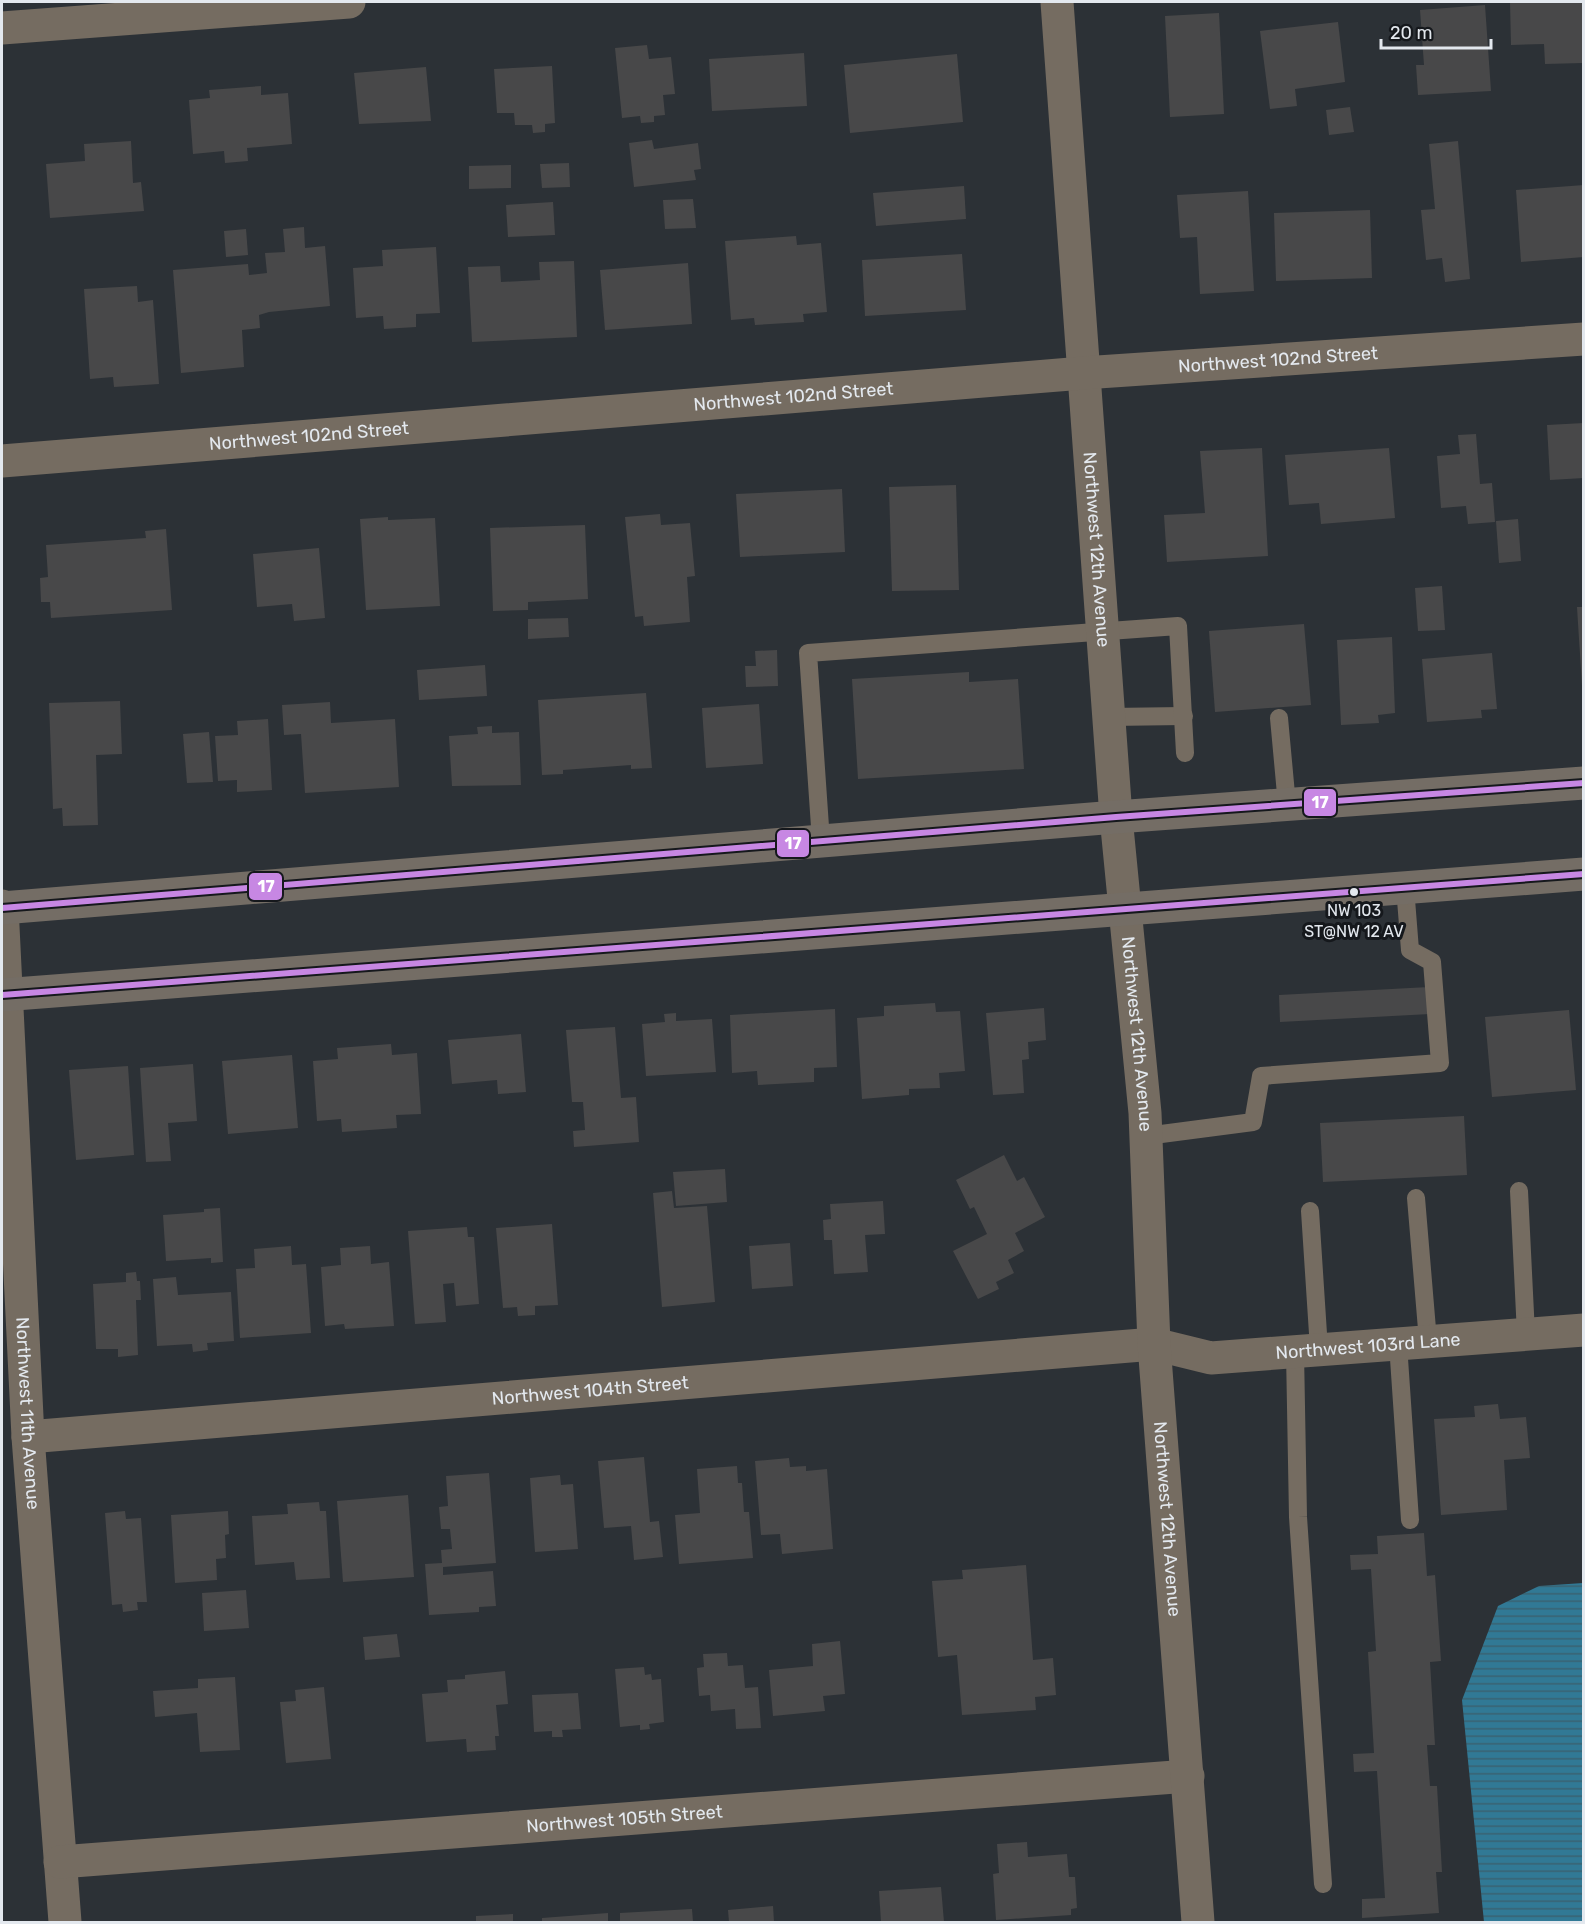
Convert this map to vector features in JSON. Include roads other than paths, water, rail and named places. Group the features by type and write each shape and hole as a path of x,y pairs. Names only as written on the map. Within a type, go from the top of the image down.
{"main road":[{"path":"2,907 1116,817 1584,783"},
{"path":"4,995 1584,874"}],"street":[{"path":"2,28 349,2"},
{"name":"Northwest 12th Avenue","path":"1057,2 1116,817 1146,1136 1154,1344 1198,1923"},
{"name":"Northwest 102nd Street","path":"2,461 1083,373 1584,339"},
{"name":"Northwest 11th Avenue","path":"2,907 8,1181 65,1923"},
{"name":"Northwest 103rd Lane","path":"1154,1344 1211,1358 1584,1330"},
{"name":"Northwest 104th Street","path":"28,1437 1154,1344"},
{"name":"Northwest 105th Street","path":"60,1862 1188,1776"}],"lane":[{"path":"821,841 808,653 1178,626 1185,753"},
{"path":"1109,717 1184,716"},
{"path":"1279,718 1287,804"},
{"path":"1146,1136 1253,1122 1261,1076 1440,1063 1432,962 1410,950 1405,887"},
{"path":"1519,1191 1526,1334"},
{"path":"1410,1520 1416,1198"},
{"path":"1310,1211 1307,1350 1298,1517 1323,1884"}],"water":[{"path":"1583,1583 1583,1922 1484,1922 1462,1700 1498,1606 1539,1586"}],"place":[{"name":"NW 103 ST@NW 12 AV","path":"1354,892"}]}
